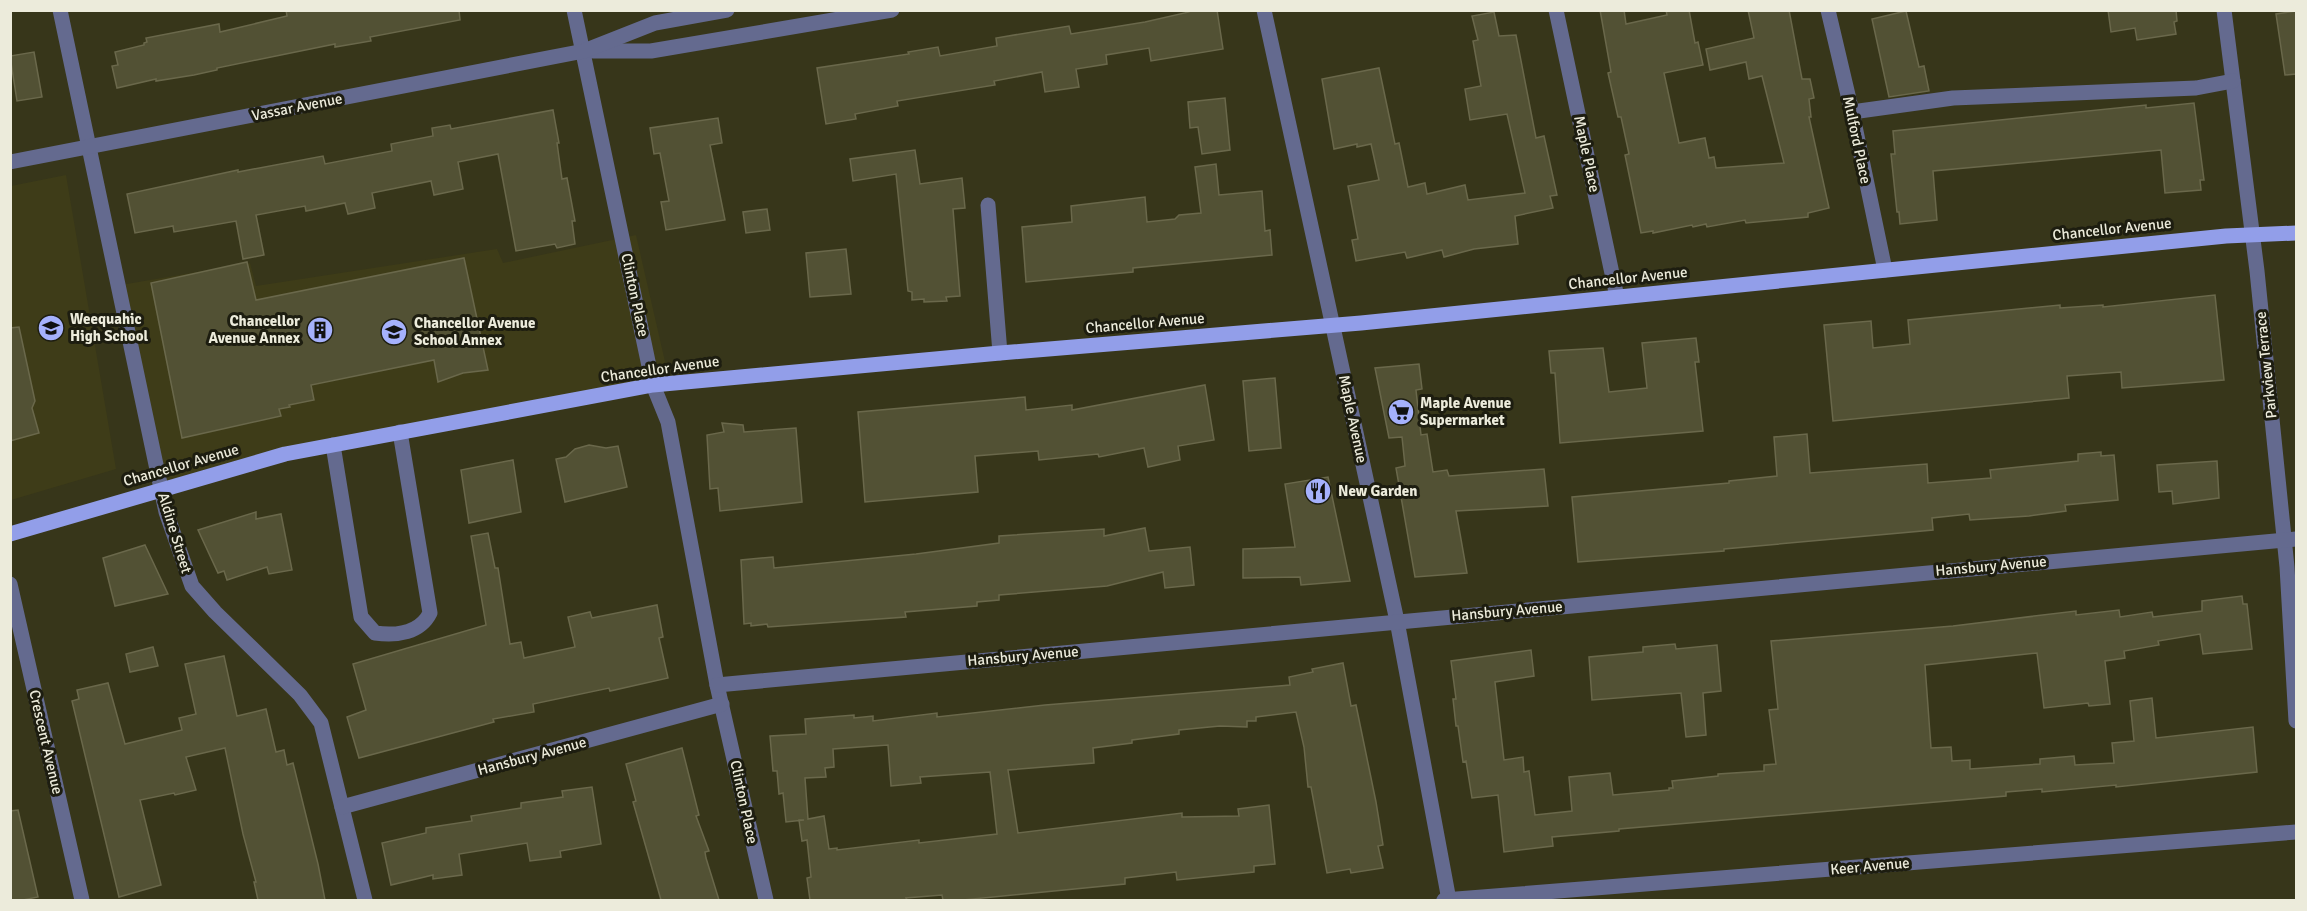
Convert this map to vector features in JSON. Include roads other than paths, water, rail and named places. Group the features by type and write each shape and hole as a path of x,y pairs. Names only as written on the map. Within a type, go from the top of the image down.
{"main road":[{"name":"Chancellor Avenue","path":"10,534 285,454 653,386 1000,353 1333,326 2226,236 2296,233"}],"street":[{"name":"Aldine Street","path":"60,10 166,512 192,586 214,612 300,695 321,723 365,900"},
{"name":"Clinton Place","path":"574,10 653,386 668,422 717,685 766,900"},
{"name":"Vassar Avenue","path":"10,162 584,51 655,23 727,10"},
{"name":"Vassar Avenue","path":"584,51 651,51 892,10"},
{"name":"Maple Avenue","path":"1264,10 1397,621 1449,900"},
{"name":"Maple Place","path":"1556,10 1617,297"},
{"name":"Mulford Place","path":"1827,10 1852,112 1885,270"},
{"name":"Parkview Terrace","path":"2224,10 2290,539 2296,721"},
{"path":"1852,112 1953,98 2184,88 2233,81"},
{"path":"988,206 1000,353"},
{"path":"333,445 361,617 375,633 412,630 420,628 430,613 400,432"},
{"name":"Hansbury Avenue","path":"717,685 2290,539"},
{"name":"Crescent Avenue","path":"10,584 16,627 82,900"},
{"name":"Hansbury Avenue","path":"342,807 722,704"},
{"name":"Keer Avenue","path":"1444,900 2296,832"}],"place":[{"name":"Weequahic High School","path":"51,328"},
{"name":"Chancellor Avenue Annex","path":"320,330"},
{"name":"Chancellor Avenue School Annex","path":"394,332"},
{"name":"Maple Avenue Supermarket","path":"1401,412"},
{"name":"New Garden","path":"1318,491"}]}
